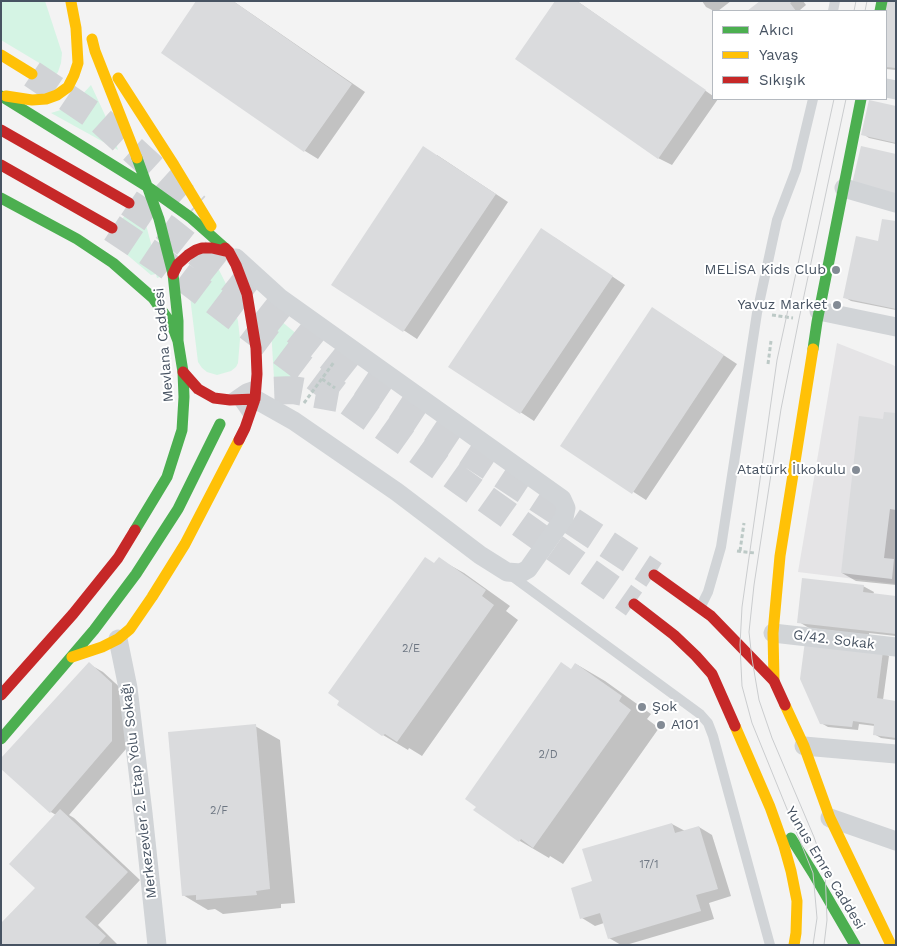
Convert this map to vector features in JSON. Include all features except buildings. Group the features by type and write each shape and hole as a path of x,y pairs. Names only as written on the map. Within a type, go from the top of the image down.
{"main road":[{"name":"Mevlana Caddesi","path":"71,2 92,39 229,252"},
{"path":"1,96 32,100 46,99 57,95 68,87 78,63 76,28 71,2"},
{"name":"Mevlana Caddesi","path":"1,694 73,614 118,558 167,477 182,430 184,372 178,342 178,321 173,274 160,219 92,39"},
{"path":"1,55 32,74"},
{"path":"1,96 148,187 190,217 229,252 243,279 256,348 256,399 246,428 185,544 130,629 118,639 102,647 72,657"},
{"path":"774,681 773,633 780,556 818,316 861,100"},
{"path":"1,130 129,203"},
{"path":"1,165 112,228"},
{"path":"1,198 77,239 114,263 153,298 172,325 178,342"},
{"path":"173,274 178,264 196,250 212,248 229,252"},
{"path":"184,372 198,389 214,398 230,400 256,399"},
{"path":"1,739 72,657 136,574 178,509 220,424"},
{"path":"654,575 711,616 774,681"},
{"path":"634,604 674,635 712,674 770,807 789,863 798,901 794,945"},
{"name":"Yunus Emre Caddesi","path":"774,681 804,746 830,818 891,945"},
{"name":"Yunus Emre Caddesi","path":"770,807 800,852 855,945"}],"street":[{"path":"844,188 896,203"},
{"path":"229,252 280,298 562,499 566,508 564,518 528,569 521,573 506,572 480,555 397,492 292,420 256,399"},
{"path":"818,316 896,327"},
{"name":"G/42. Sokak","path":"773,633 896,647"},
{"name":"Merkezevler 2. Etap Yolu Sokağı","path":"118,639 128,688 157,945"},
{"path":"804,746 896,754"},
{"path":"830,818 896,841"}],"lane":[{"path":"700,608 708,592 721,547 757,313 777,220 796,170 812,100"},
{"path":"506,572 700,714 708,723 770,945"}],"path":[{"path":"757,313 818,316"},
{"path":"292,420 346,345"},
{"path":"322,379 335,388 331,394"},
{"path":"740,551 744,523"},
{"path":"721,547 780,556"}],"shaded area":[{"name":"Atatürk İlkokulu","path":"837,343 896,367 896,584 798,572"}],"green space":[{"path":"1,1 45,1 62,53 58,72 52,80 43,85 29,86 41,64 1,40"},
{"path":"91,85 111,128 118,150 51,113 64,109 79,98"},
{"path":"138,195 160,277 157,278 156,274 151,275 108,241"},
{"path":"207,263 219,270 229,290 238,321 240,339 236,367 231,371 217,375 207,372 198,362 191,305 189,279 193,269"},
{"path":"270,312 309,344 289,372 302,383 288,402 275,395"}],"tunnel":[{"path":"32,74 99,119 196,207"},
{"path":"129,203 166,228 358,380 654,575"},
{"path":"112,228 160,260 343,398 634,604"},
{"path":"236,406 249,397 266,391 293,390 338,398"}],"tram line":[{"path":"854,10 856,1"},
{"path":"865,10 867,1"},
{"path":"813,945 817,918 813,873 752,723 742,686 740,645 742,607 777,360 834,100"},
{"path":"824,945 827,920 825,869 814,837 772,738 759,700 749,632 754,585 781,409 846,100"}],"traffic: fast":[{"path":"880,10 882,1"},
{"path":"1,96 148,187"},
{"path":"813,349 861,100"},
{"path":"135,530 167,477 182,430 184,397 173,274 159,219 137,158"},
{"path":"148,187 190,217 225,248"},
{"path":"1,198 77,239 113,263 153,298 172,325 178,341"},
{"path":"1,739 94,630 136,574 178,509 220,424"},
{"path":"791,838 855,945"}],"traffic: slow":[{"path":"6,96 32,100 46,99 57,95 68,87 78,63 76,28 71,2"},
{"path":"92,39 137,158"},
{"path":"1,55 32,74"},
{"path":"118,78 211,226"},
{"path":"774,681 773,633 780,556 813,349"},
{"path":"72,657 102,647 118,639 130,629 185,544 239,440"},
{"path":"785,705 804,746 830,818 891,945"},
{"path":"735,726 770,807 791,871 797,901 794,945"}],"traffic: jam":[{"path":"1,130 129,203"},
{"path":"1,165 112,228"},
{"path":"173,274 178,264 196,250 212,248 229,252"},
{"path":"225,248 236,265 247,294 256,348 257,374 255,399 239,440"},
{"path":"183,372 198,389 214,398 230,400 255,399"},
{"path":"1,695 73,614 118,558 135,530"},
{"path":"654,575 711,616 774,681 785,705"},
{"path":"634,604 674,635 712,674 735,726"}],"place":[{"name":"MELİSA Kids Club","path":"836,270"},
{"name":"Yavuz Market","path":"837,305"},
{"name":"Atatürk İlkokulu","path":"856,470"},
{"name":"Şok","path":"642,707"},
{"name":"A101","path":"661,725"}]}
